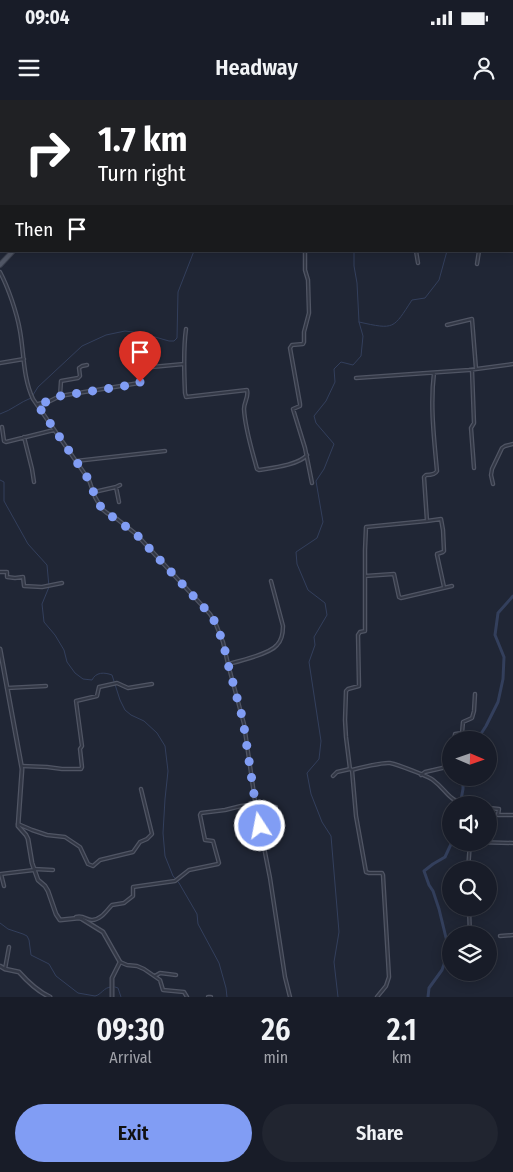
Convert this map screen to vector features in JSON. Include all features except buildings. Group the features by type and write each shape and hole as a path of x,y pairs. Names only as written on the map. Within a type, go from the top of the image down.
{"main road":[{"path":"0,266 11,252"}],"street":[{"path":"305,252 309,313 303,344 290,348 300,404 300,406 293,409 307,455 312,483"},
{"path":"416,252 418,263"},
{"path":"477,264 479,252"},
{"path":"0,272 17,319 28,386 33,399 89,480 102,509 136,534 210,614 215,622 223,642 244,724 255,804 272,886 285,977 290,997"},
{"path":"447,325 472,319 476,369"},
{"path":"186,329 184,364 186,397 247,390 248,393 244,404 245,417 256,469 261,470 286,464 305,458 307,455"},
{"path":"0,363 24,359"},
{"path":"37,404 60,396 139,383 141,368 184,364"},
{"path":"356,378 472,370 513,364"},
{"path":"60,396 60,381 78,378 80,376 79,368 87,365"},
{"path":"472,370 474,424 471,428 474,468"},
{"path":"426,521 424,477 436,473 437,470 432,388 434,373"},
{"path":"2,427 2,434 6,442 54,430"},
{"path":"24,437 34,482"},
{"path":"493,484 492,469 502,448 513,444"},
{"path":"76,461 165,451"},
{"path":"94,492 116,488 120,485"},
{"path":"116,488 119,502"},
{"path":"378,997 386,986 389,977 384,875 382,873 366,872 356,816 345,720 346,691 357,687 359,684 358,635 360,632 365,631 366,528 441,518 444,551 437,555 444,587"},
{"path":"0,572 7,572 7,577 10,578 23,577 24,586 42,587 62,583"},
{"path":"365,576 394,574 399,597 401,598 452,586"},
{"path":"228,664 261,654 277,646 280,641 283,626 271,581"},
{"path":"0,649 23,774 17,824 28,839 38,880 48,891 60,920 83,916 94,920 106,912 112,905 124,903 134,896 133,887 175,881 189,870 218,864 213,841 206,840 200,815 202,813 255,804"},
{"path":"22,766 62,770 81,769 80,749 82,746 76,701 98,696 99,687 117,683 128,688 152,684"},
{"path":"7,688 46,686"},
{"path":"463,731 463,722 472,718 475,694"},
{"path":"334,776 337,772 389,763 431,778 448,796"},
{"path":"421,775 425,772 442,768"},
{"path":"17,824 47,835 65,837 80,847 88,864 93,866 100,860 133,852 140,842 147,840 152,834 141,789"},
{"path":"257,811 276,807"},
{"path":"497,809 499,809 498,815 513,815"},
{"path":"497,843 513,843"},
{"path":"4,886 1,874 34,869 53,870"},
{"path":"71,918 82,919 103,932 120,962 141,967 160,980 163,990 184,992 187,997"},
{"path":"500,936 513,935"},
{"path":"5,969 9,947"},
{"path":"112,997 112,978 120,962"},
{"path":"0,966 19,972 50,997"},
{"path":"156,976 160,973 176,975"}],"waterway":[{"path":"33,395 38,387 82,346 106,335 125,331 174,341 177,338 178,292 194,252"},
{"path":"338,997 334,962 339,932 331,836 322,822 311,794 307,773 319,759 321,741 309,662 315,645 314,637 327,615 325,603 308,590 297,564 296,552 317,538 323,522 316,481 324,469 334,444 316,423 314,416 326,401 335,382 334,369 341,362 353,365 361,356 363,336 359,322 354,252"},
{"path":"359,322 380,326 392,325 396,322 412,300 425,298 439,280 447,252"},
{"path":"0,414 31,398"},
{"path":"0,480 4,482 4,501 28,544 47,565 49,587 42,604 44,622 64,650 67,662 75,673 83,679 92,680 100,673 112,675 125,710 144,721 157,733 165,746 168,771 163,833 165,856 173,876 197,914 198,924 219,963 227,997"},
{"path":"483,731 498,702 503,679 504,657 495,635 498,613 513,596"},
{"path":"462,796 463,786"},
{"path":"428,997 429,988 442,970 449,950 439,909 424,871 445,857 448,851"},
{"path":"0,923 8,929 27,936 31,955 49,964 56,976 78,993 95,996 106,988 111,987"},
{"path":"115,987 118,988 121,997"}],"route":[{"path":"140,382 60,396 37,404 89,480 102,509 136,534 210,614 215,622 223,642 244,724 260,826"}]}
